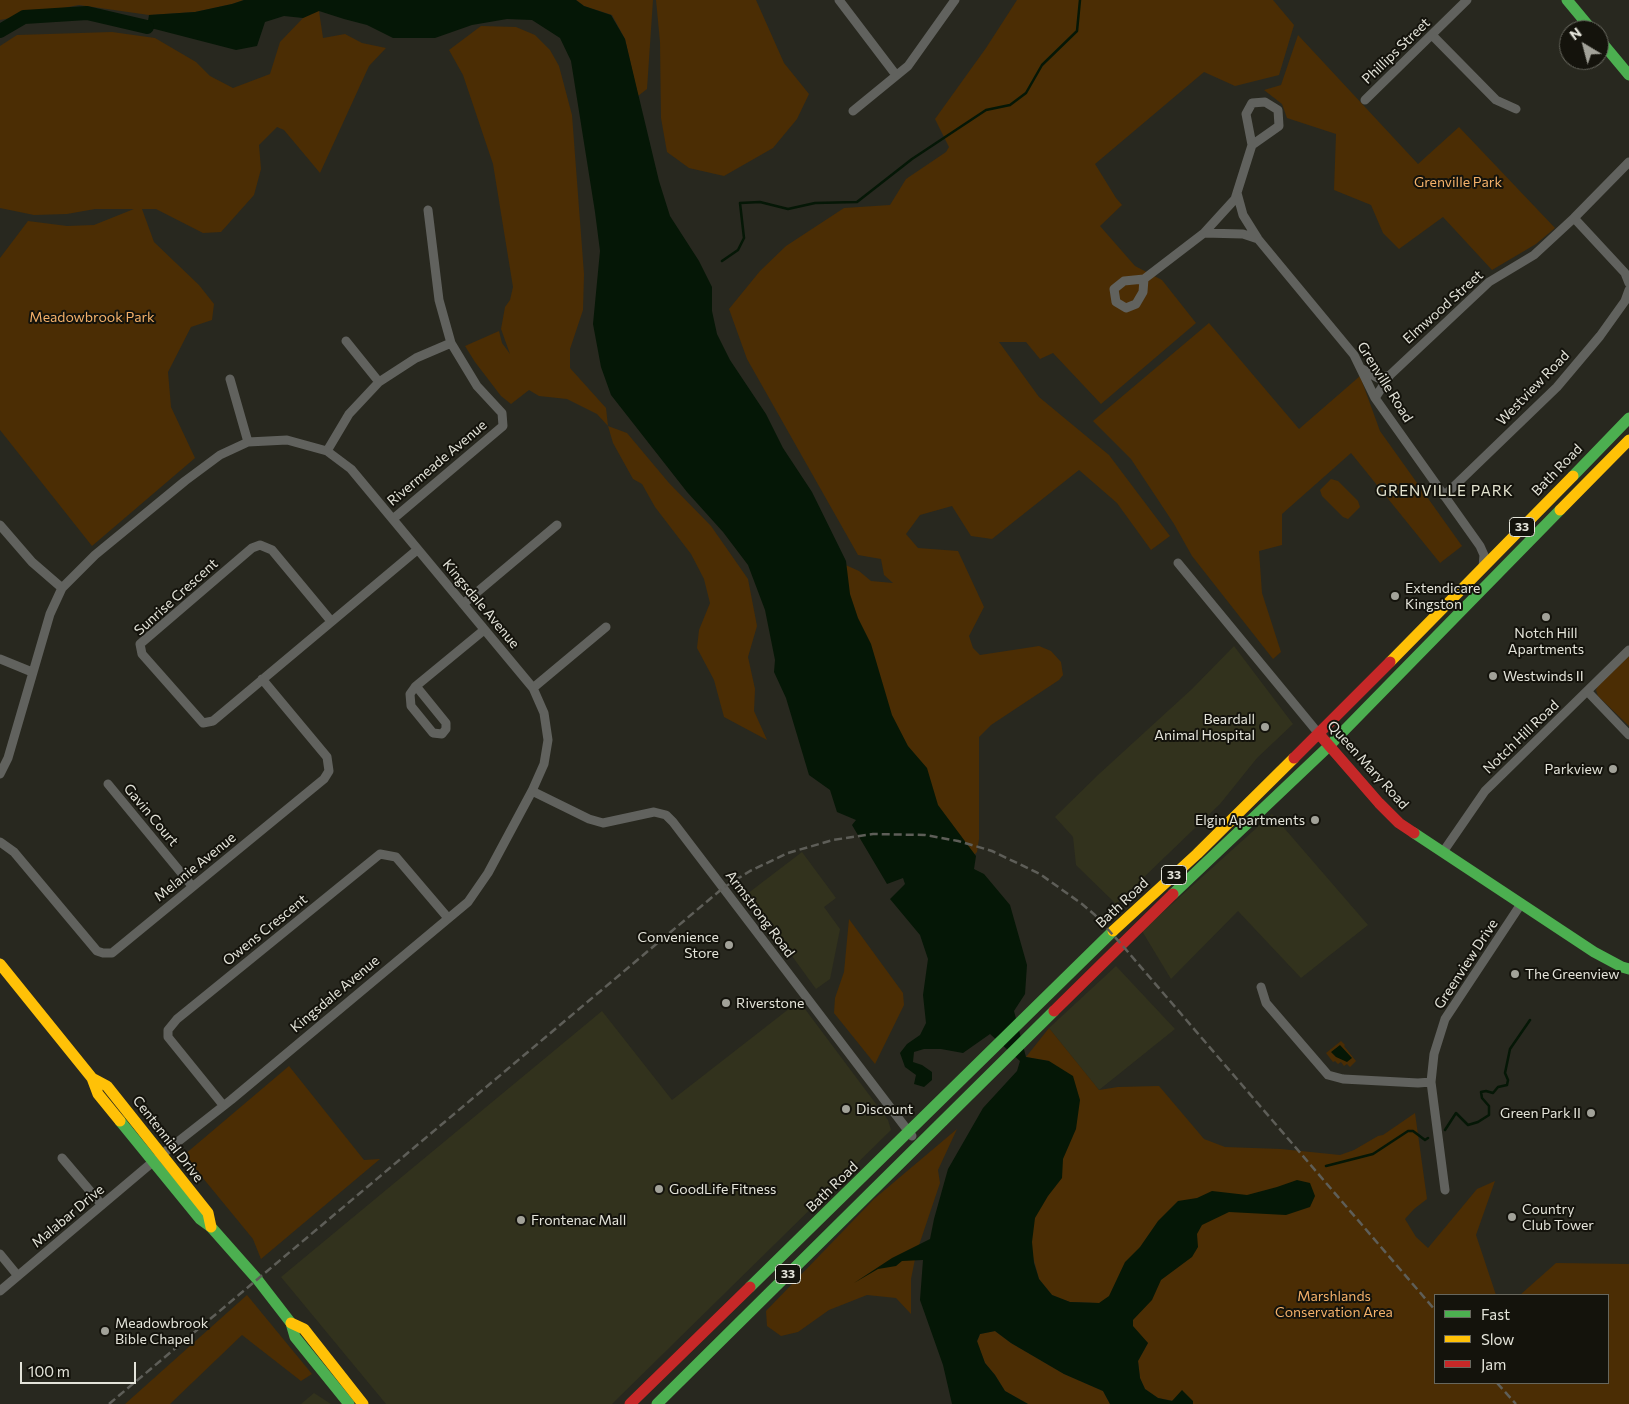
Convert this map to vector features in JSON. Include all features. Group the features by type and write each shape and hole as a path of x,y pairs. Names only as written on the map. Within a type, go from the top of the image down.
{"main road":[{"path":"1567,0 1584,20"},
{"path":"1609,51 1629,76"},
{"name":"Bath Road","path":"630,1404 909,1133 1111,933 1197,854 1319,734 1629,418"},
{"name":"33","path":"657,1404 919,1143 1205,863 1329,746 1629,440"},
{"name":"Queen Mary Road","path":"1319,734 1387,812 1400,823 1594,952 1629,969"},
{"path":"1197,854 1205,863"},
{"name":"Centennial Drive","path":"0,964 92,1078 98,1094 208,1213 211,1227 257,1279 291,1323 295,1337 348,1404"},
{"name":"Centennial Drive","path":"291,1323 304,1329 363,1404"}],"street":[{"path":"839,0 896,75"},
{"path":"853,111 908,66 954,0"},
{"name":"Phillips Street","path":"1365,100 1467,0"},
{"path":"1432,35 1496,100 1516,109"},
{"path":"1144,279 1204,233 1235,199 1252,145 1246,114 1252,103 1265,102 1278,110 1278,126 1252,145"},
{"name":"Elmwood Street","path":"1375,398 1390,375 1489,282 1534,255 1574,218 1629,162"},
{"name":"Grenville Road","path":"1237,193 1243,215 1258,240 1354,355 1375,398 1480,546 1484,555 1483,567"},
{"name":"Rivermeade Avenue","path":"393,519 503,426 502,413 477,386 451,343 439,300 428,210"},
{"path":"1574,218 1625,273 1629,283"},
{"path":"1204,233 1243,234 1258,240"},
{"name":"Westview Road","path":"1444,496 1557,387 1600,336 1625,301 1629,290"},
{"path":"346,341 379,382"},
{"path":"327,451 349,414 379,382 416,358 451,343"},
{"path":"1362,369 1378,378 1390,375"},
{"path":"230,378 248,442"},
{"name":"Kingsdale Avenue","path":"0,774 8,758 50,614 62,588 95,555 185,481 220,455 248,442 287,440 327,451 350,469 533,688 544,713 548,740 544,764 532,791 488,873 468,902 157,1159"},
{"path":"0,525 32,562 62,588"},
{"path":"463,604 557,525"},
{"name":"Sunrise Crescent","path":"331,621 272,550 260,545 252,548 140,644 142,654 202,723 213,721 417,550"},
{"path":"1480,546 1493,550 1505,545"},
{"name":"Queen Mary Road","path":"1178,563 1319,734"},
{"path":"533,688 606,627"},
{"path":"416,686 446,723 446,729 442,734 433,733 411,706 410,694 416,686 484,630"},
{"name":"Notch Hill Road","path":"1443,852 1485,791 1629,650"},
{"path":"0,660 32,672"},
{"name":"Melanie Avenue","path":"0,842 14,852 97,951 112,953 324,779 330,771 327,757 262,679"},
{"path":"1587,691 1629,735"},
{"name":"Gavin Court","path":"108,784 192,886"},
{"name":"Armstrong Road","path":"532,791 589,819 603,823 654,812 666,815 909,1133 919,1143"},
{"name":"Owens Crescent","path":"223,1105 168,1038 168,1030 177,1019 380,854 396,857 448,918"},
{"name":"Greenview Drive","path":"1445,1190 1431,1082 1434,1054 1446,1019 1521,904"},
{"path":"1261,987 1266,1003 1328,1075 1343,1079 1431,1082"},
{"path":"62,1158 102,1205"},
{"name":"Malabar Drive","path":"0,1291 157,1159"},
{"path":"0,1254 18,1276"}],"shaded area":[{"path":"244,0 576,0 584,6 611,15 625,39 659,181 670,216 699,261 712,287 712,311 717,334 730,360 766,414 783,448 812,492 846,561 850,594 858,618 871,644 892,715 908,746 927,768 938,805 976,856 974,869 984,874 1010,905 1027,965 1025,994 1014,1011 1026,1057 1049,1061 1073,1076 1080,1100 1076,1129 1063,1159 1062,1178 1048,1196 1035,1218 1032,1242 1034,1263 1039,1279 1052,1295 1070,1302 1099,1303 1109,1296 1125,1262 1140,1247 1158,1221 1178,1201 1197,1198 1212,1191 1247,1195 1297,1180 1310,1183 1315,1196 1310,1207 1286,1215 1229,1212 1202,1225 1197,1234 1198,1247 1192,1257 1161,1280 1152,1300 1133,1320 1133,1326 1148,1343 1138,1361 1140,1378 1145,1389 1158,1398 1172,1401 1182,1390 1193,1401 1193,1404 1110,1404 1103,1391 1064,1374 1011,1343 995,1331 980,1334 977,1341 985,1363 1005,1391 1028,1404 952,1404 943,1365 920,1300 923,1260 902,1261 896,1266 878,1269 854,1283 892,1258 930,1239 948,1169 983,1108 1017,1071 1020,1061 990,1034 963,1053 941,1049 924,1049 914,1052 913,1062 922,1065 932,1072 932,1080 924,1087 914,1084 916,1075 905,1067 900,1053 907,1044 920,1035 926,1023 923,995 928,959 920,935 890,899 905,884 903,878 887,884 852,825 856,820 837,812 830,790 809,775 786,698 774,672 775,660 765,610 748,565 723,532 687,492 611,395 601,367 593,324 600,251 571,61 560,38 532,20 507,19 472,25 435,38 393,38 367,25 319,11 303,18 284,16 265,22 257,46 236,50 147,27 149,15 195,12"},
{"path":"1234,646 1293,724 1257,758 1220,804 1116,904 1076,865 1073,837 1055,817 1192,689"},
{"path":"1272,814 1368,925 1301,978 1238,911 1171,979 1142,931"},
{"path":"802,852 836,898 824,907 840,929 830,979 816,989 747,894"},
{"path":"1116,966 1175,1029 1099,1090 1049,1028"},
{"path":"799,1001 888,1120 891,1130 612,1404 386,1404 281,1277 602,1011 672,1100"},
{"path":"1340,1045 1352,1058 1347,1062 1336,1057 1331,1052"},
{"path":"314,1393 331,1404 301,1404"}],"green space":[{"path":"0,0 244,0 195,12 149,15 79,5 0,20"},
{"path":"576,0 653,0 647,89 638,96 625,39 612,15 584,6"},
{"path":"656,0 756,0 784,63 809,94 797,119 773,148 724,176 689,168 667,152 661,118 660,42"},
{"path":"1017,0 1273,0 1294,25 1279,75 1235,86 1204,72 1095,164 1122,205 1100,226 1135,266 1162,280 1196,323 1101,404 1053,353 1040,359 1026,342 999,342 1039,397 1109,455 1170,536 1151,550 1117,503 1079,470 992,539 971,536 952,506 920,515 906,534 918,548 958,551 984,607 969,636 973,648 980,655 1039,646 1051,651 1061,662 1063,675 1059,680 991,725 979,737 979,839 977,852 963,866 925,820 830,558 859,571 871,581 893,583 884,575 881,559 858,555 747,359 729,309 760,271 786,246 844,208 890,205 906,179 946,152 949,147 935,119 986,48"},
{"name":"Meadowbrook Park","path":"322,9 319,11 323,38 345,34 362,43 386,48 369,66 320,173 284,130 277,127 259,145 261,169 254,195 221,232 203,233 156,209 142,209 154,242 199,285 214,304 212,320 191,327 168,372 171,407 195,458 92,546 0,430 0,258 28,221 67,226 94,225 134,209 95,209 67,214 34,215 0,208 0,46 17,35 112,32 155,38 196,62 210,76 233,88 270,74 280,42 303,18"},
{"path":"481,26 516,27 535,35 550,50 559,66 572,115 584,274 583,310 570,349 570,368 606,408 608,426 597,414 567,399 539,396 529,390 511,404 501,396 465,346 499,331 502,343 510,354 501,329 505,307 510,300 513,287 493,164 463,75 449,50"},
{"name":"Grenville Park","path":"1298,35 1418,164 1459,127 1555,228 1536,244 1492,270 1443,217 1399,249 1383,233 1371,205 1334,190 1336,134 1287,118 1282,104 1264,90 1281,85"},
{"path":"1209,323 1299,429 1360,376 1380,431 1462,546 1440,563 1351,453 1282,514 1282,545 1259,551 1262,593 1281,652 1273,659 1192,556 1174,524 1131,459 1093,421"},
{"path":"608,426 627,433 669,483 711,526 748,579 757,626 748,657 755,689 754,711 767,740 724,717 714,680 697,648 699,630 710,603 704,579 691,554 655,507 642,484 633,479 613,443"},
{"path":"1331,479 1338,481 1358,501 1360,507 1348,519 1343,517 1322,496 1320,490"},
{"path":"1629,656 1629,726 1598,696 1596,690"},
{"path":"849,919 903,993 904,1005 875,1064 834,1013 835,998 844,972"},
{"name":"Marshlands Conservation Area","path":"1049,1028 1099,1090 1118,1087 1159,1086 1204,1139 1225,1147 1281,1149 1340,1155 1383,1135 1415,1113 1427,1199 1405,1219 1416,1237 1428,1248 1477,1189 1495,1181 1476,1235 1496,1294 1434,1294 1434,1384 1609,1384 1609,1294 1521,1294 1556,1263 1629,1264 1629,1404 1190,1404 1158,1398 1145,1389 1140,1378 1138,1361 1148,1343 1137,1332 1099,1303 1070,1302 1052,1295 1039,1279 1033,1257 1021,1231 1049,1061 1026,1057"},
{"path":"1341,1041 1356,1061 1350,1067 1347,1064 1344,1066 1341,1062 1338,1064 1335,1061 1333,1062 1326,1053"},
{"path":"289,1066 364,1160 380,1159 261,1259 253,1239 184,1155"},
{"path":"957,1129 938,1170 940,1183 916,1254 911,1279 911,1314 896,1298 867,1295 829,1310 798,1332 781,1336 767,1326 766,1311 874,1199"},
{"path":"247,1295 312,1374 301,1381 242,1335 170,1404 125,1404"},
{"path":"995,1331 1011,1343 1064,1374 1103,1391 1110,1404 1028,1404 1005,1391 985,1363 977,1342 980,1334"}],"waterway":[{"path":"722,261 738,250 744,238 740,203 760,202 788,209 815,203 857,202 912,159 986,110 1010,105 1026,93 1042,65 1077,31 1080,0"},
{"path":"0,31 24,17 87,13 147,27"},
{"path":"1445,1130 1456,1113 1468,1125 1478,1122 1489,1115 1489,1106 1482,1098 1481,1092 1493,1093 1498,1087 1507,1085 1508,1080 1505,1073 1510,1049 1530,1020"},
{"path":"1326,1166 1373,1154 1408,1131 1413,1131 1425,1140 1428,1138"}],"railway":[{"path":"109,1404 723,888 750,871 788,853 833,840 873,834 925,835 958,841 992,851 1040,874 1095,915 1434,1309"},
{"path":"1498,1384 1516,1404"}],"traffic: fast":[{"path":"1567,0 1584,20"},
{"path":"1609,51 1629,75"},
{"path":"1573,476 1629,418"},
{"path":"1173,894 1329,746 1560,510"},
{"path":"1414,833 1594,952 1629,969"},
{"path":"750,1287 1113,931"},
{"path":"657,1404 1054,1011"},
{"path":"120,1121 200,1219 211,1227 257,1279 291,1323 295,1337 349,1404"}],"traffic: slow":[{"path":"1560,510 1629,440"},
{"path":"1390,662 1573,476"},
{"path":"1113,931 1197,854 1294,758"},
{"path":"0,964 92,1078 98,1094 120,1121"},
{"path":"92,1078 107,1086 208,1213 211,1227"},
{"path":"291,1323 304,1329 363,1404"}],"traffic: jam":[{"path":"1294,758 1390,662"},
{"path":"1319,734 1379,803 1399,823 1414,833"},
{"path":"1054,1011 1173,894"},
{"path":"630,1404 750,1287"}],"place":[{"name":"Extendicare Kingston","path":"1395,596"},
{"name":"Notch Hill Apartments","path":"1546,617"},
{"name":"Westwinds II","path":"1493,676"},
{"name":"Beardall Animal Hospital","path":"1265,727"},
{"name":"Parkview","path":"1613,769"},
{"name":"Elgin Apartments","path":"1315,820"},
{"name":"Convenience Store","path":"729,945"},
{"name":"The Greenview","path":"1515,974"},
{"name":"Riverstone","path":"726,1003"},
{"name":"Discount","path":"846,1109"},
{"name":"Green Park II","path":"1591,1113"},
{"name":"GoodLife Fitness","path":"659,1189"},
{"name":"Country Club Tower","path":"1512,1217"},
{"name":"Frontenac Mall","path":"521,1220"},
{"name":"Meadowbrook Bible Chapel","path":"105,1331"}],"district":[{"name":"GRENVILLE PARK","path":"1445,491"}]}
